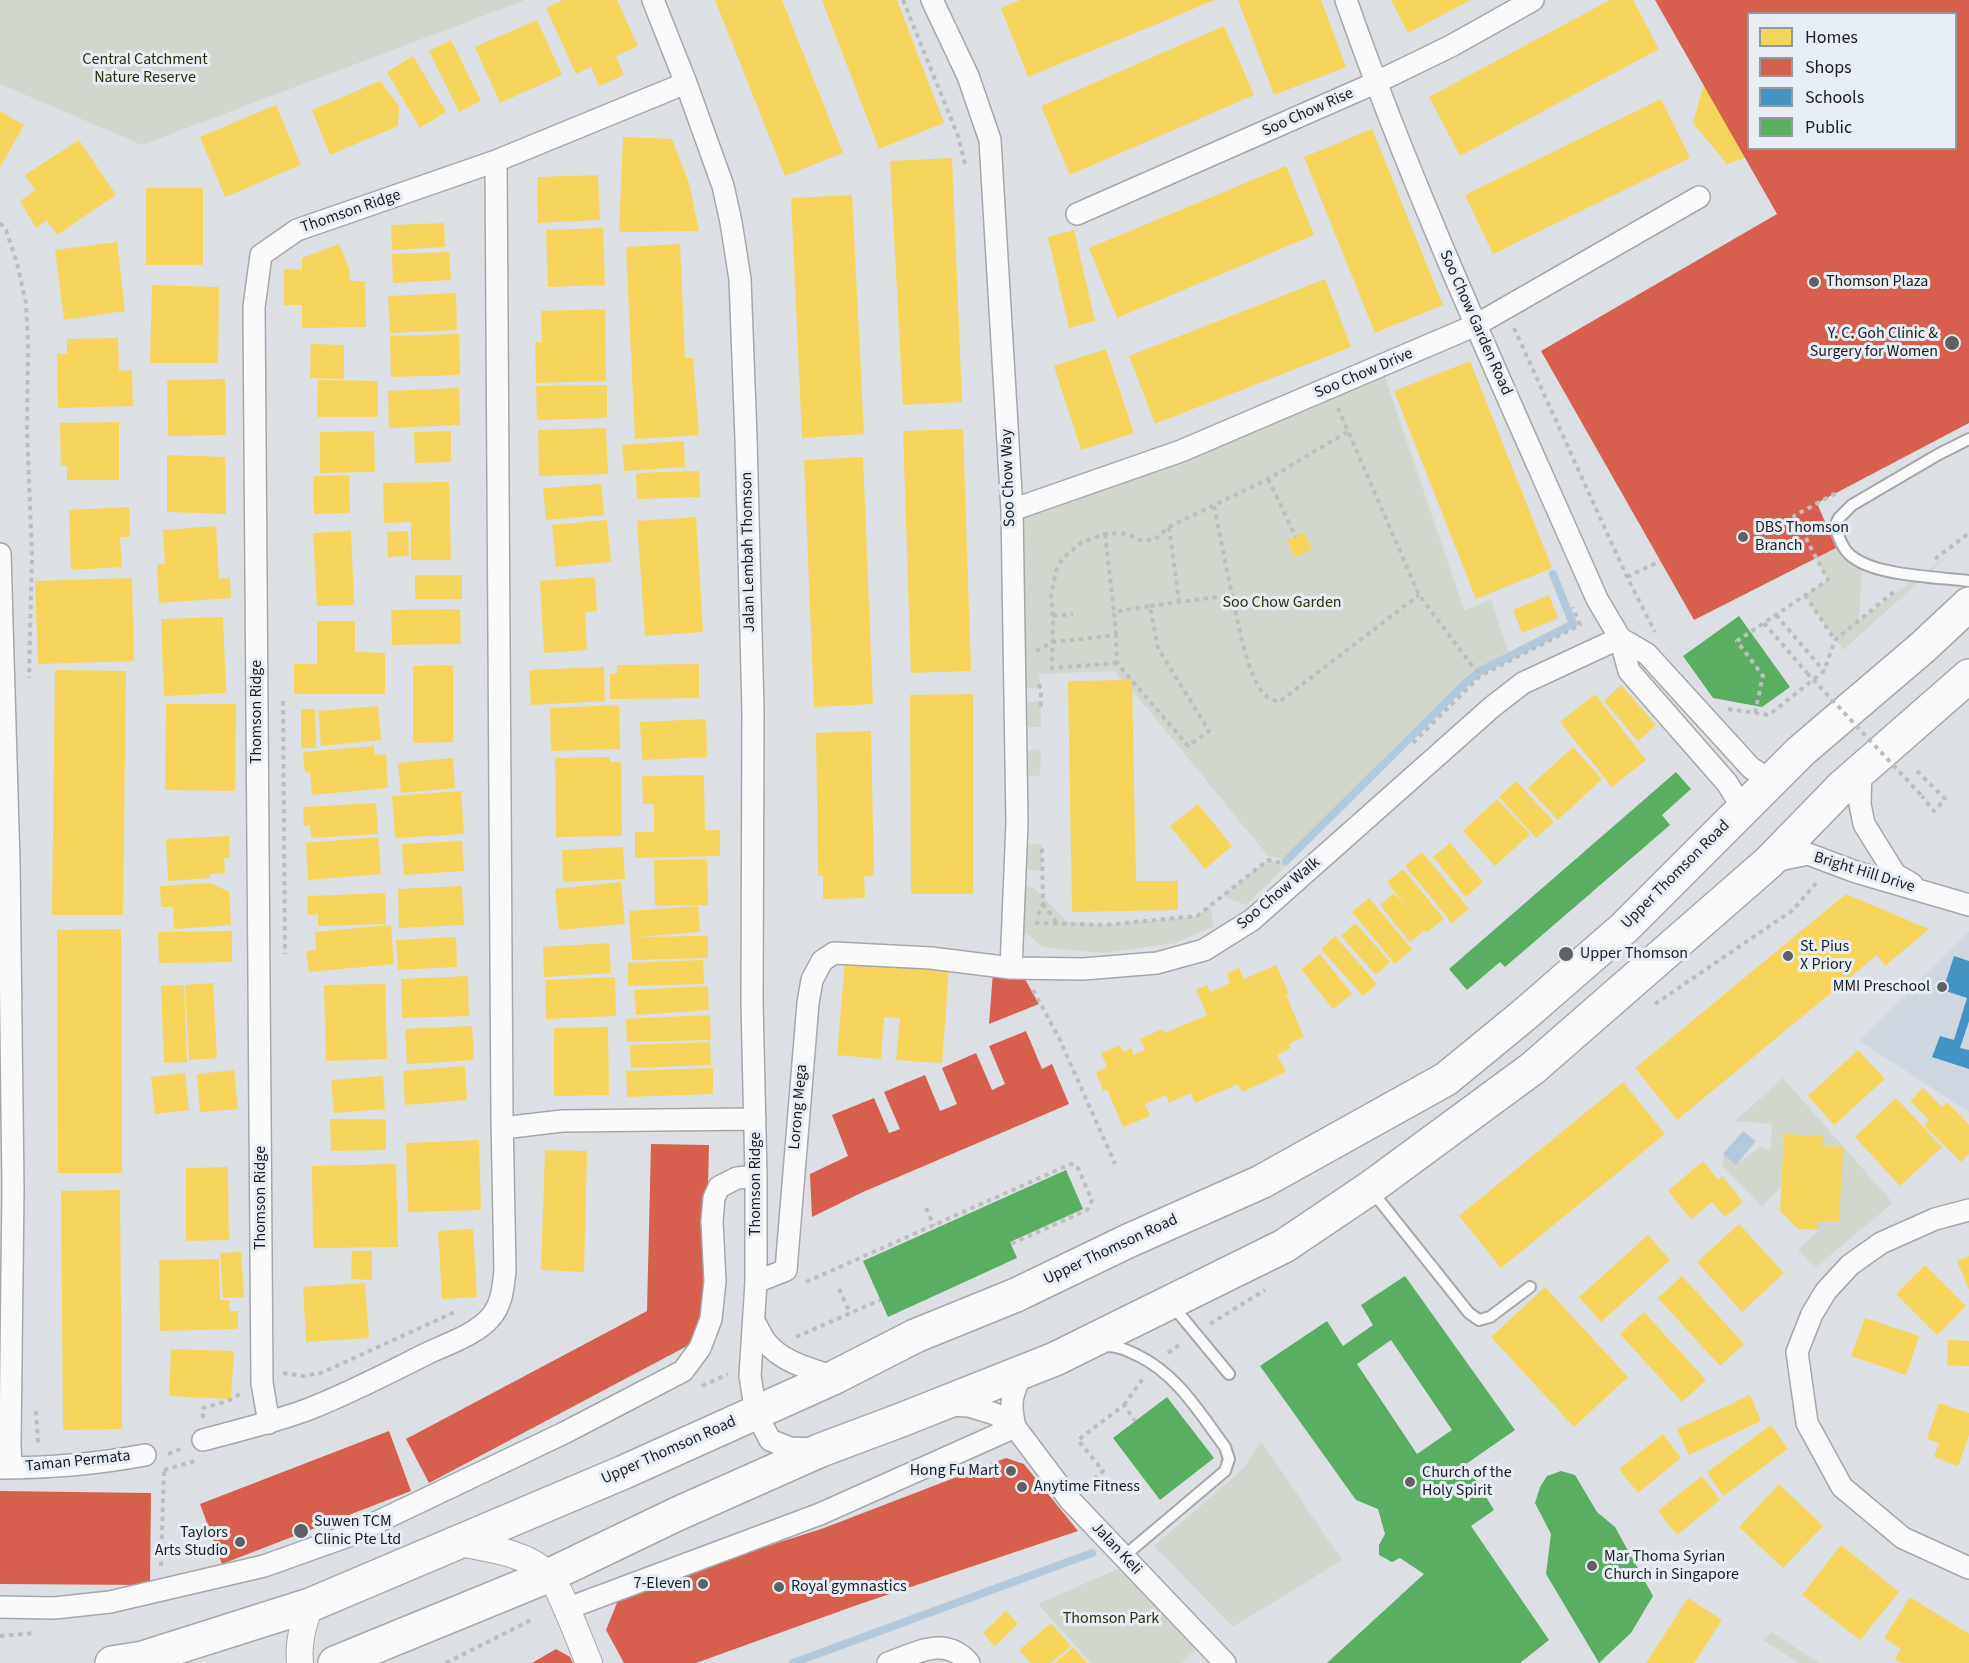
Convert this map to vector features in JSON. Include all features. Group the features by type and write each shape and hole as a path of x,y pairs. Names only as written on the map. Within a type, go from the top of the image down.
{"main road":[{"name":"Upper Thomson Road","path":"112,1663 142,1658 310,1605 460,1543 756,1413 835,1377 915,1336 1016,1295 1128,1241 1261,1182 1446,1079 1624,928 1801,752 1923,647 1969,604"},
{"path":"335,1663 550,1575 677,1514 821,1450 1022,1372 1170,1303 1284,1246 1370,1188 1533,1068 1769,862 1861,769 1969,675"},
{"path":"1576,970 1574,989 1580,1000 1587,1007 1603,1007"},
{"path":"1446,1079 1454,1082 1462,1090 1468,1103 1468,1117"}],"street":[{"name":"Jalan Lembah Thomson","path":"653,0 723,186 740,279 753,710 752,1002 755,1119"},
{"name":"Soo Chow Way","path":"932,0 968,76 990,140 1012,510 1017,823 1013,923 1016,968"},
{"name":"Soo Chow Garden Road","path":"1346,0 1375,83 1448,263 1597,599 1620,638 1629,671 1727,783 1743,808"},
{"name":"Soo Chow Rise","path":"1077,214 1375,83 1451,46 1533,0"},
{"name":"Thomson Ridge","path":"269,1423 262,1383 254,307 261,255 297,230 496,161 686,84"},
{"path":"203,1440 269,1423 308,1409 353,1390 480,1328 499,1306 503,1290 505,1271 496,161"},
{"name":"Soo Chow Drive","path":"1012,510 1181,452 1476,325 1699,197"},
{"name":"Taman Permata","path":"0,554 9,863 14,1189 10,1444 6,1468 90,1464 155,1455"},
{"name":"Soo Chow Garden Road","path":"1620,638 1647,654 1751,768 1772,781"},
{"name":"Soo Chow Walk","path":"834,953 931,958 1016,968 1083,969 1157,963 1204,950 1252,920 1492,707 1523,683 1620,638"},
{"name":"Bright Hill Drive","path":"1861,769 1860,804 1866,828 1895,874 1924,891"},
{"name":"Bright Hill Drive","path":"1769,862 1808,854 1856,872 1969,905"},
{"name":"Lorong Mega","path":"791,1278 808,1003 812,980 822,961 834,953"},
{"name":"Thomson Ridge","path":"503,1128 562,1121 755,1119 756,1282 750,1376 756,1413 770,1440 790,1448 821,1450"},
{"path":"0,1607 54,1608 110,1602 264,1566 348,1536 584,1423 683,1371 700,1348 711,1319 715,1281 712,1221 714,1198 719,1187 736,1178 756,1176"},
{"path":"1969,1209 1935,1219 1881,1243 1850,1265 1821,1299 1812,1314 1797,1352 1807,1423 1842,1487 1903,1538 1969,1569"},
{"path":"756,1282 791,1278"},
{"path":"754,1321 767,1344 784,1357 809,1369 835,1377"},
{"path":"1015,1427 1011,1407 1022,1372"},
{"path":"939,1405 969,1406 995,1414 1015,1427"},
{"path":"566,1609 820,1514 1015,1427"},
{"name":"Jalan Keli","path":"1015,1427 1070,1500 1226,1663"},
{"path":"460,1543 510,1553 550,1575 589,1663"},
{"path":"300,1663 301,1631 310,1605"},
{"path":"888,1663 935,1647 957,1651 969,1663"}],"lane":[{"path":"1969,439 1852,505 1839,518 1835,526 1844,548 1852,558 1862,563 1879,569 1969,581"},
{"path":"1370,1188 1469,1313 1479,1320 1490,1317 1530,1287"},
{"path":"1170,1303 1229,1374"},
{"path":"1080,1346 1118,1346 1154,1363 1176,1382 1225,1447 1229,1459 1225,1472 1123,1557"}],"path":[{"path":"903,0 958,136 968,175"},
{"path":"1505,308 1627,576 1657,635"},
{"path":"1336,402 1419,595 1480,676"},
{"path":"1117,663 1052,668 1052,584 1062,559 1082,542 1105,534 1121,533 1139,540 1149,542 1154,540 1169,527 1268,479 1347,432"},
{"path":"1268,479 1296,537"},
{"path":"1214,506 1246,655 1262,692 1269,698 1279,702 1419,595"},
{"path":"1169,527 1179,602"},
{"path":"1105,534 1117,663 1188,746 1209,731 1158,648 1150,606"},
{"path":"1627,576 1660,561"},
{"path":"1114,612 1232,595"},
{"path":"1726,709 1769,715 1824,671 1835,640 1805,595"},
{"path":"1408,747 1480,676 1580,625 1571,603"},
{"path":"1053,616 1073,614"},
{"path":"1776,615 1824,671"},
{"path":"1764,623 1934,811 1945,799 1917,771"},
{"path":"1034,652 1053,642 1116,635"},
{"path":"1737,640 1763,675 1755,713"},
{"path":"283,694 285,966"},
{"path":"1013,923 1104,925 1197,915 1268,860 1288,864"},
{"path":"1043,904 1058,925"},
{"path":"1016,968 1059,1038 1115,1164"},
{"path":"791,1278 934,1226 1071,1164 1077,1166 1092,1200 1087,1210 1011,1244"},
{"path":"926,1208 934,1226"},
{"path":"839,1289 850,1313"},
{"path":"788,1337 798,1336 880,1300"},
{"path":"160,1591 155,1455 203,1440 203,1408 228,1401 252,1384 262,1383 285,1372 303,1376 321,1373 466,1308"},
{"path":"446,1663 531,1620"}],"shaded area":[{"name":"MMI Preschool","path":"1969,932 1969,1112 1860,1041"}],"green space":[{"name":"Central Catchment Nature Reserve","path":"0,0 525,0 142,145 0,84"},
{"name":"Soo Chow Garden","path":"1383,371 1464,610 1491,600 1509,654 1475,669 1463,679 1283,859 1268,856 1114,671 1039,674 1041,690 1015,685 1011,512"},
{"path":"1836,548 1844,548 1862,563 1859,620 1951,553 1843,650 1805,595 1828,580 1816,558"},
{"path":"1041,700 1041,727 1016,727 1015,706"},
{"path":"1041,749 1040,776 1017,775 1017,752"},
{"path":"1042,843 1042,871 1015,868 1016,846"},
{"path":"1268,860 1288,864 1246,905 1222,896"},
{"path":"1015,881 1035,889 1067,921 1104,925 1197,916 1210,906 1214,926 1176,943 1102,953 1043,947 1013,923"},
{"path":"1783,1078 1893,1203 1816,1267 1798,1250 1818,1231 1818,1221 1843,1147 1822,1146 1822,1136 1784,1134 1781,1186 1762,1207 1723,1166 1723,1154 1736,1164 1760,1147 1770,1151 1772,1124 1735,1121"},
{"path":"1261,1441 1342,1560 1233,1627 1154,1546 1243,1469"},
{"name":"Thomson Park","path":"1122,1567 1197,1648 1182,1663 1091,1663 1038,1604"},
{"path":"1772,1632 1819,1663 1799,1663 1763,1640"}],"water":[{"path":"1743,1131 1756,1141 1736,1165 1723,1154"}],"building: Homes":[{"path":"563,0 617,0 638,46 616,56 624,75 599,86 591,67 576,74 546,8"},
{"path":"715,0 782,0 843,153 785,176"},
{"path":"822,0 897,0 944,123 879,149"},
{"path":"1020,0 1215,0 1028,77 1001,8"},
{"path":"1238,0 1321,0 1346,67 1274,95"},
{"path":"1391,0 1471,0 1408,33"},
{"path":"1610,0 1633,0 1659,49 1460,156 1429,97"},
{"path":"1727,0 1815,0 1811,12 1747,12 1747,150 1767,150 1727,164 1693,123"},
{"path":"1851,0 1942,0 1938,12 1847,12"},
{"path":"537,20 562,75 500,103 475,47"},
{"path":"1224,26 1254,95 1070,175 1041,106"},
{"path":"451,40 481,101 459,112 429,51"},
{"path":"413,56 446,112 420,128 387,72"},
{"path":"380,81 399,106 398,126 330,155 312,110"},
{"path":"1661,99 1690,158 1493,254 1465,195"},
{"path":"276,105 301,165 225,197 200,137"},
{"path":"0,111 24,125 0,167"},
{"path":"1372,129 1443,305 1375,333 1304,157"},
{"path":"623,137 672,139 689,183 699,231 619,232"},
{"path":"79,140 116,195 57,235 47,220 36,228 20,201 35,190 25,175"},
{"path":"1800,150 1892,150 1891,155 1820,194 1798,156"},
{"path":"952,158 962,402 903,405 890,161"},
{"path":"1286,166 1314,235 1117,318 1089,248"},
{"path":"598,175 600,220 538,223 537,177"},
{"path":"146,188 203,188 203,265 146,265"},
{"path":"852,195 864,434 802,438 791,198"},
{"path":"444,223 445,247 392,250 391,225"},
{"path":"603,228 605,285 548,287 546,230"},
{"path":"1074,230 1095,321 1069,328 1048,237"},
{"path":"117,242 125,311 64,320 55,250"},
{"path":"339,244 349,268 350,281 365,281 366,327 302,328 302,305 284,305 284,269 302,270 302,258"},
{"path":"680,244 685,358 693,358 699,435 635,439 626,247"},
{"path":"449,252 451,280 393,283 392,254"},
{"path":"1325,279 1351,347 1155,424 1129,356"},
{"path":"152,285 219,287 218,363 150,363"},
{"path":"456,293 457,330 390,333 388,296"},
{"path":"605,309 606,381 536,383 535,342 542,342 541,311"},
{"path":"459,334 460,375 391,377 390,336"},
{"path":"118,338 119,371 132,370 133,406 58,408 57,354 67,354 67,339"},
{"path":"311,344 344,345 344,379 310,378"},
{"path":"1106,349 1134,433 1081,450 1054,366"},
{"path":"1470,361 1552,568 1476,599 1394,391"},
{"path":"225,379 226,435 168,436 167,380"},
{"path":"318,380 378,381 378,417 317,417"},
{"path":"607,385 607,418 537,420 536,386"},
{"path":"459,388 460,425 389,428 388,391"},
{"path":"119,422 119,480 67,480 67,466 61,466 60,423"},
{"path":"606,428 608,474 539,476 538,430"},
{"path":"963,429 971,671 911,673 903,431"},
{"path":"374,431 375,472 320,473 320,432"},
{"path":"451,431 451,462 415,463 414,432"},
{"path":"684,441 685,467 624,471 622,445"},
{"path":"167,455 225,457 226,514 167,512"},
{"path":"863,457 873,704 814,707 804,460"},
{"path":"699,471 700,497 637,499 636,473"},
{"path":"349,475 350,513 314,514 313,476"},
{"path":"449,482 451,560 411,560 411,522 384,523 383,483"},
{"path":"601,484 604,515 546,520 543,488"},
{"path":"129,507 130,537 120,537 122,567 71,570 69,510"},
{"path":"696,517 703,632 645,636 637,521"},
{"path":"607,520 611,562 556,567 552,525"},
{"path":"216,526 219,579 230,578 231,598 159,603 157,565 165,564 163,530"},
{"path":"351,531 354,605 317,606 313,533"},
{"path":"408,531 409,556 388,557 387,532"},
{"path":"1304,532 1312,549 1295,557 1287,541"},
{"path":"415,575 462,575 462,599 415,599"},
{"path":"595,577 597,611 585,612 587,650 544,653 540,581"},
{"path":"132,578 134,661 38,664 35,581"},
{"path":"1549,595 1558,618 1522,633 1513,610"},
{"path":"460,609 461,644 392,645 391,610"},
{"path":"223,617 226,693 164,696 161,619"},
{"path":"317,621 355,621 355,652 385,653 385,694 294,694 294,664 317,664"},
{"path":"699,664 699,698 610,699 610,674 617,673 617,665"},
{"path":"453,665 453,742 413,743 413,666"},
{"path":"604,667 605,701 531,705 529,670"},
{"path":"55,670 126,671 123,915 52,915"},
{"path":"1132,680 1136,881 1178,881 1178,910 1072,912 1068,681"},
{"path":"1621,685 1656,725 1638,741 1604,701"},
{"path":"973,694 973,894 911,894 910,695"},
{"path":"1595,694 1646,760 1612,787 1560,722"},
{"path":"166,704 236,704 235,791 165,790"},
{"path":"619,705 620,749 551,751 550,708"},
{"path":"378,706 381,740 321,746 318,711"},
{"path":"301,709 315,709 316,748 301,748"},
{"path":"706,719 707,757 642,760 640,722"},
{"path":"871,731 874,876 864,876 865,898 823,899 823,876 818,876 816,733"},
{"path":"374,746 375,755 386,754 388,788 312,795 310,772 305,773 303,752"},
{"path":"1573,747 1602,779 1558,820 1528,788"},
{"path":"610,757 610,762 621,762 622,836 556,837 555,758"},
{"path":"453,758 455,788 401,793 398,763"},
{"path":"704,775 705,830 720,830 720,856 635,858 635,832 654,832 654,804 643,804 642,776"},
{"path":"1516,781 1554,822 1536,838 1499,797"},
{"path":"461,791 464,834 395,838 392,796"},
{"path":"1497,799 1530,834 1495,866 1463,831"},
{"path":"376,803 378,834 311,838 310,826 304,826 303,807"},
{"path":"1198,804 1232,846 1205,869 1170,826"},
{"path":"229,836 230,858 224,858 225,873 210,874 210,878 168,881 166,839"},
{"path":"378,837 381,874 308,880 306,843"},
{"path":"462,841 464,871 404,875 402,844"},
{"path":"1450,843 1483,882 1466,897 1433,857"},
{"path":"623,847 625,879 563,882 562,850"},
{"path":"1422,852 1469,909 1452,923 1405,866"},
{"path":"707,859 708,905 655,906 654,860"},
{"path":"1403,869 1444,919 1410,942 1380,905 1394,893 1411,912 1387,882"},
{"path":"621,882 625,924 559,930 555,889"},
{"path":"211,883 229,892 231,925 174,929 173,907 161,907 160,886"},
{"path":"462,886 464,925 399,928 398,889"},
{"path":"385,893 386,924 318,926 318,914 308,915 307,896"},
{"path":"1846,894 1929,929 1885,966 1877,955 1677,1120 1635,1068"},
{"path":"1369,898 1412,949 1395,964 1352,912"},
{"path":"698,906 700,932 637,937 708,936 708,958 632,960 629,911"},
{"path":"1355,923 1390,962 1376,975 1341,936"},
{"path":"391,925 394,964 309,972 306,951 316,950 315,932"},
{"path":"121,929 122,1173 58,1173 57,930"},
{"path":"232,931 232,962 159,963 158,932"},
{"path":"1335,936 1377,984 1363,996 1321,949"},
{"path":"456,937 457,967 398,970 396,940"},
{"path":"609,943 611,973 544,977 543,947"},
{"path":"1320,954 1352,994 1333,1009 1301,969"},
{"path":"703,960 704,984 628,986 628,963"},
{"path":"845,960 949,968 942,1063 896,1060 900,1018 884,1017 881,1059 837,1055"},
{"path":"1276,965 1304,1037 1289,1044 1291,1048 1277,1055 1286,1072 1242,1092 1238,1084 1195,1103 1191,1093 1169,1103 1166,1095 1145,1104 1150,1116 1123,1127 1107,1089 1103,1091 1096,1072 1107,1067 1101,1053 1120,1045 1123,1052 1131,1048 1134,1055 1145,1050 1140,1039 1162,1029 1165,1033 1207,1015 1196,990 1207,985 1210,992 1230,983 1227,974 1239,968 1244,979"},
{"path":"468,976 469,1016 402,1018 401,979"},
{"path":"615,977 616,1016 546,1019 545,980"},
{"path":"213,983 217,1058 189,1060 185,985"},
{"path":"385,984 387,1059 326,1061 324,985"},
{"path":"184,985 187,1062 164,1063 161,986"},
{"path":"708,986 709,1010 636,1015 634,990"},
{"path":"710,1015 711,1040 627,1042 626,1019"},
{"path":"472,1026 474,1060 407,1064 405,1029"},
{"path":"608,1027 609,1095 554,1096 554,1028"},
{"path":"710,1042 711,1065 631,1068 630,1045"},
{"path":"1858,1050 1885,1079 1834,1125 1808,1096"},
{"path":"465,1066 467,1100 405,1105 403,1071"},
{"path":"713,1068 713,1094 627,1097 626,1071"},
{"path":"234,1070 238,1109 200,1112 197,1074"},
{"path":"185,1073 189,1110 155,1114 151,1077"},
{"path":"383,1076 385,1109 334,1113 331,1080"},
{"path":"1623,1082 1665,1134 1501,1268 1459,1216"},
{"path":"1923,1088 1942,1107 1947,1102 1969,1125 1969,1154 1961,1162 1924,1125 1929,1120 1910,1101"},
{"path":"1896,1098 1942,1147 1900,1186 1855,1137"},
{"path":"330,1119 386,1119 386,1150 331,1151"},
{"path":"1784,1134 1823,1136 1822,1146 1843,1147 1839,1222 1818,1221 1818,1230 1798,1229 1780,1211"},
{"path":"479,1140 481,1210 408,1212 406,1143"},
{"path":"545,1150 587,1151 584,1272 541,1270"},
{"path":"1703,1161 1718,1180 1722,1176 1743,1202 1725,1217 1712,1202 1691,1219 1668,1191"},
{"path":"396,1164 398,1247 313,1248 312,1166"},
{"path":"228,1167 229,1240 186,1241 186,1168"},
{"path":"120,1190 122,1429 63,1430 61,1191"},
{"path":"1739,1224 1784,1273 1742,1312 1697,1262"},
{"path":"473,1229 477,1297 442,1299 438,1231"},
{"path":"1648,1235 1670,1260 1601,1322 1579,1297"},
{"path":"352,1251 372,1251 372,1280 351,1279"},
{"path":"241,1252 244,1297 223,1298 220,1253"},
{"path":"1969,1256 1969,1290 1957,1261"},
{"path":"219,1259 220,1300 229,1300 230,1311 238,1311 238,1329 160,1331 159,1260"},
{"path":"1925,1265 1966,1306 1937,1335 1896,1294"},
{"path":"1682,1276 1744,1344 1720,1366 1658,1298"},
{"path":"365,1283 369,1338 306,1342 303,1287"},
{"path":"1545,1287 1628,1377 1574,1427 1491,1337"},
{"path":"1644,1312 1706,1380 1682,1402 1620,1334"},
{"path":"1865,1318 1919,1336 1906,1375 1851,1356"},
{"path":"1948,1340 1969,1341 1969,1366 1947,1365"},
{"path":"171,1349 234,1351 231,1399 169,1396"},
{"path":"1750,1395 1761,1421 1689,1455 1677,1429"},
{"path":"1939,1403 1969,1413 1969,1435 1958,1466 1934,1457 1939,1443 1927,1439"},
{"path":"1771,1425 1788,1449 1723,1496 1707,1472"},
{"path":"1663,1434 1681,1458 1638,1493 1619,1469"},
{"path":"1702,1476 1720,1500 1677,1535 1658,1511"},
{"path":"1779,1484 1823,1526 1783,1568 1739,1527"},
{"path":"1841,1545 1899,1592 1860,1640 1802,1595"},
{"path":"1910,1597 1969,1634 1969,1663 1901,1663 1895,1659 1901,1649 1884,1638"},
{"path":"1688,1598 1722,1620 1694,1663 1646,1663"},
{"path":"1006,1611 1018,1624 995,1646 983,1633"},
{"path":"1051,1623 1071,1646 1051,1663 1031,1663 1019,1650"},
{"path":"1073,1647 1087,1663 1055,1663"}],"building: Shops":[{"name":"Thomson Plaza","path":"1655,0 1969,0 1969,423 1817,503 1836,548 1694,620 1541,351 1777,214"},
{"path":"993,972 1021,972 1039,1004 989,1024"},
{"path":"1026,1031 1042,1069 1052,1064 1069,1104 863,1192 812,1217 810,1174 848,1156 832,1115 874,1098 889,1133 900,1129 884,1092 925,1075 940,1111 950,1107 957,1104 942,1068 976,1053 992,1090 1005,1084 989,1046"},
{"path":"651,1144 709,1145 705,1309 700,1328 689,1345 429,1483 406,1439 647,1311"},
{"path":"389,1431 411,1491 222,1564 200,1504"},
{"path":"1006,1458 1024,1464 1078,1531 857,1605 696,1663 624,1663 606,1630 621,1593 824,1528"},
{"path":"0,1491 151,1493 150,1585 0,1584"},
{"path":"556,1649 570,1657 573,1663 532,1663"}],"building: Schools":[{"name":"MMI Preschool","path":"1954,956 1969,961 1969,1021 1960,1048 1969,1050 1969,1069 1932,1057 1940,1036 1954,1040 1967,998 1943,990"}],"building: Public":[{"path":"1739,616 1790,687 1762,707 1713,698 1683,656"},
{"path":"1676,772 1691,789 1662,815 1670,825 1505,967 1500,962 1467,990 1449,969"},
{"path":"1066,1170 1083,1209 1010,1242 1017,1258 888,1317 863,1261"},
{"name":"Church of the Holy Spirit","path":"1405,1276 1515,1430 1466,1464 1494,1510 1471,1526 1549,1640 1520,1663 1327,1663 1424,1574 1400,1558 1392,1562 1379,1555 1379,1545 1385,1534 1378,1509 1356,1500 1260,1366 1327,1321 1343,1346 1373,1325 1361,1305","holes":["1391,1340 1452,1430 1417,1454 1357,1364"]},
{"path":"1167,1397 1214,1458 1160,1500 1113,1438"},
{"name":"Mar Thoma Syrian Church in Singapore","path":"1561,1471 1575,1475 1597,1512 1615,1527 1653,1596 1631,1633 1599,1663 1546,1574 1551,1534 1535,1503 1540,1487 1547,1476"}],"waterway":[{"path":"1286,861 1464,684 1480,671 1573,624 1553,574"},
{"path":"793,1663 1092,1553"}],"place":[{"name":"Thomson Plaza","path":"1814,282"},
{"name":"Y. C. Goh Clinic & Surgery for Women","path":"1952,343"},
{"name":"DBS Thomson Branch","path":"1743,537"},
{"name":"Upper Thomson","path":"1566,954"},
{"name":"St. Pius X Priory","path":"1788,956"},
{"name":"MMI Preschool","path":"1942,987"},
{"name":"Hong Fu Mart","path":"1011,1471"},
{"name":"Church of the Holy Spirit","path":"1410,1482"},
{"name":"Anytime Fitness","path":"1022,1487"},
{"name":"Suwen TCM Clinic Pte Ltd","path":"301,1531"},
{"name":"Taylors Arts Studio","path":"240,1542"},
{"name":"Mar Thoma Syrian Church in Singapore","path":"1592,1566"},
{"name":"7-Eleven","path":"703,1584"},
{"name":"Royal gymnastics","path":"779,1587"}]}
